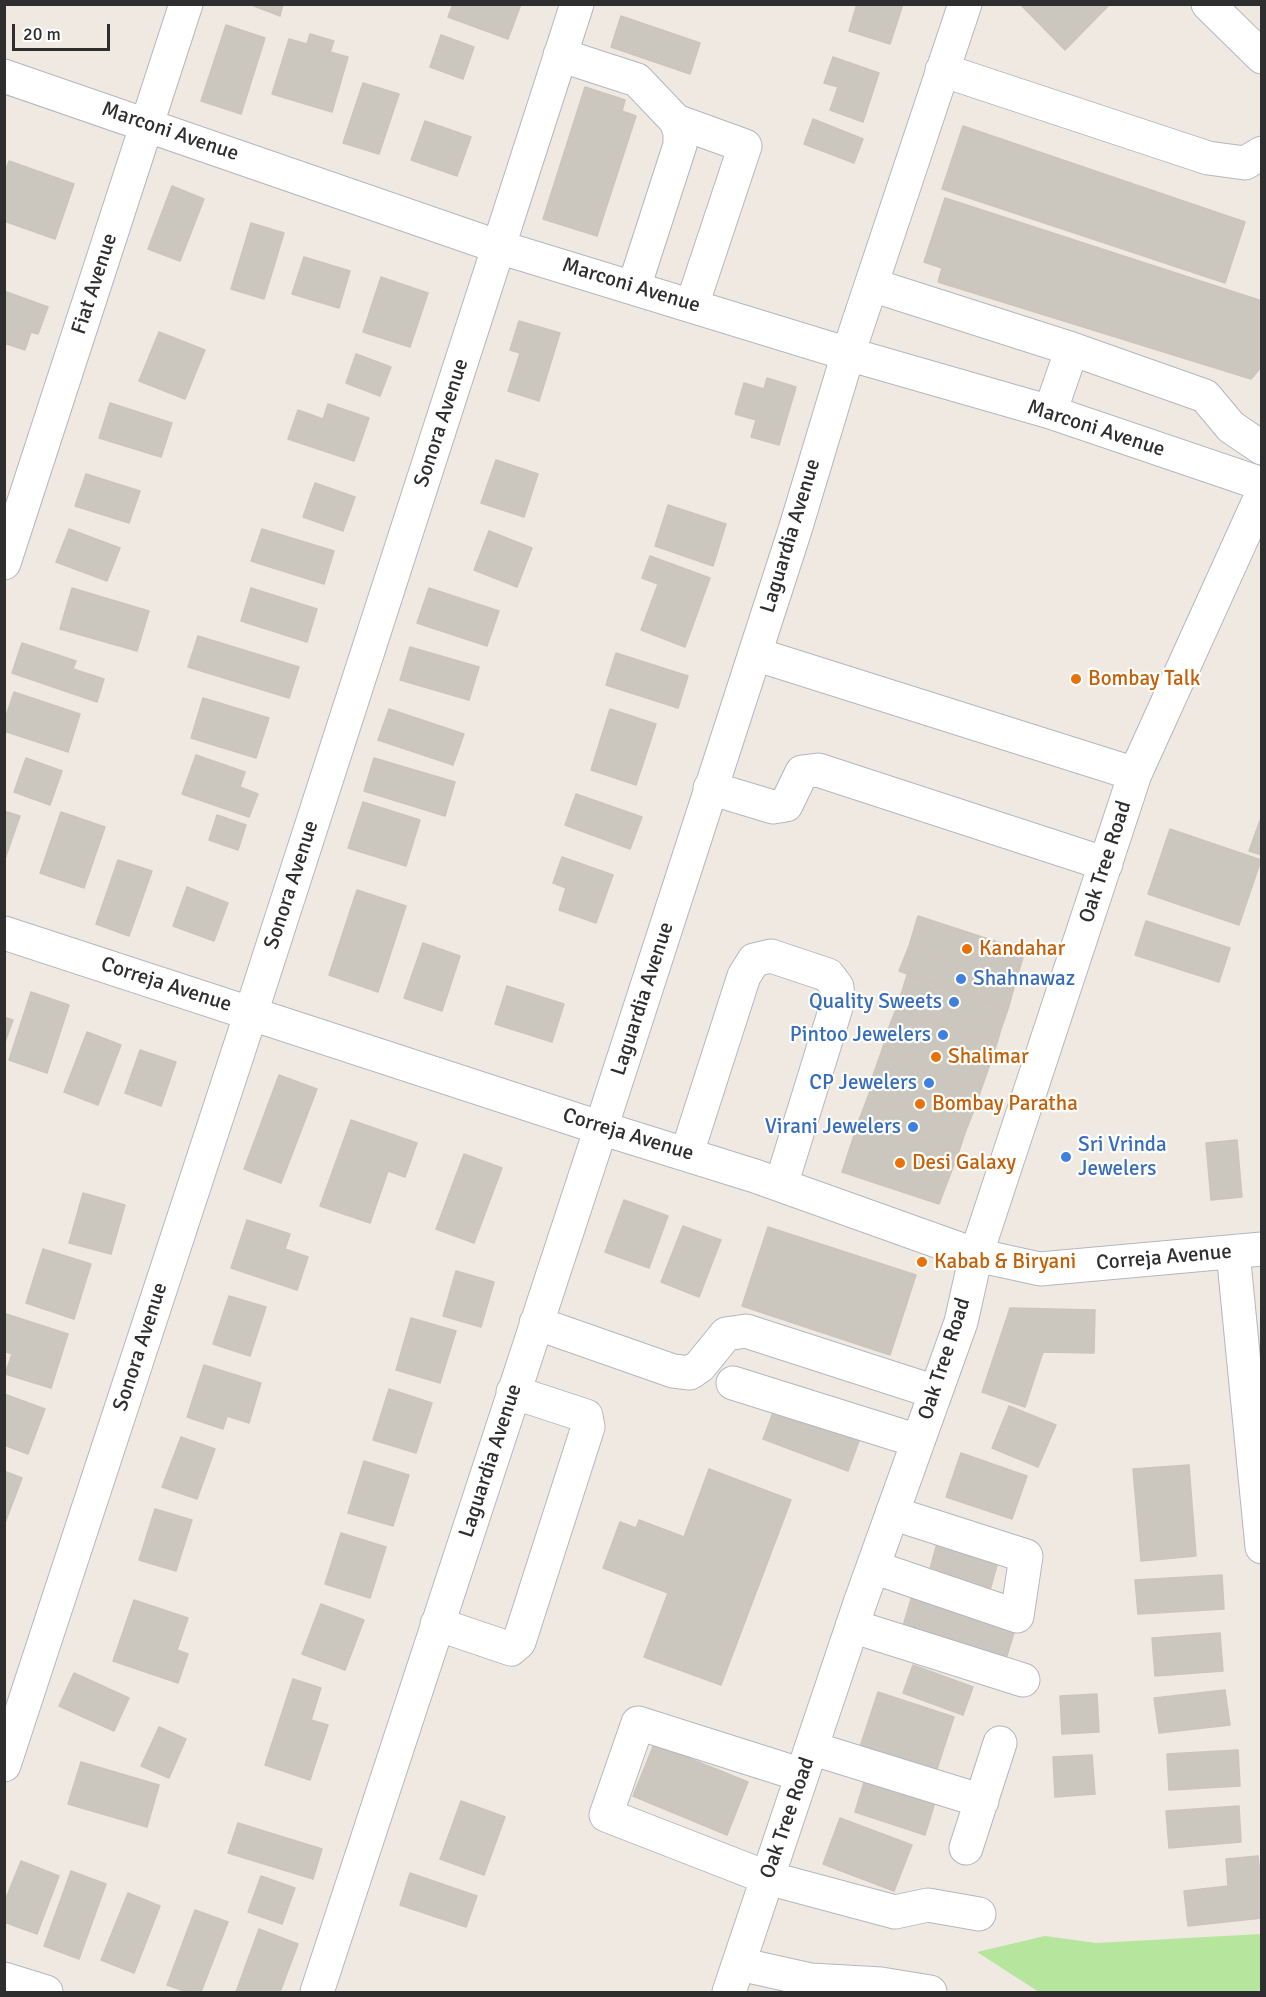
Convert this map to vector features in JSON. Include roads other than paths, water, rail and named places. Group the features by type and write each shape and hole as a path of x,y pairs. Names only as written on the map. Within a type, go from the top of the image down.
{"street":[{"name":"Fiat Avenue","path":"4,563 186,4"},
{"name":"Sonora Avenue","path":"4,1765 251,1013 577,4"},
{"name":"Laguardia Avenue","path":"316,1992 601,1128 755,654 848,354 965,4"},
{"path":"1208,4 1262,57"},
{"path":"560,55 637,80 676,121 680,132 680,145 634,287"},
{"path":"942,70 1171,147 1216,159 1245,163 1262,153"},
{"name":"Marconi Avenue","path":"4,75 499,247 848,354 1050,412 1262,484"},
{"path":"676,121 745,146 692,305"},
{"path":"872,285 1072,349 1205,396 1231,427 1262,448"},
{"path":"1050,412 1072,349"},
{"name":"Oak Tree Road","path":"734,1978 852,1626 960,1322 976,1255 1135,774 1262,494"},
{"path":"755,654 1135,774"},
{"path":"710,788 772,807 786,805 802,772 818,770 1106,864"},
{"name":"Correja Avenue","path":"4,933 601,1128 687,1153 976,1255 1040,1269 1247,1250"},
{"path":"687,1153 744,976 754,960 771,956 828,975 837,987 838,1001 781,1185"},
{"path":"1247,1250 1262,1547"},
{"path":"536,1323 673,1371 690,1374 700,1366 726,1334 746,1331 935,1392"},
{"path":"733,1383 918,1442"},
{"path":"437,1624 511,1649 519,1642 588,1427 586,1416 513,1392"},
{"path":"873,1567 1017,1616 1026,1556 892,1514"},
{"path":"852,1626 1023,1680"},
{"path":"979,1914 928,1905 895,1912 768,1878 606,1815 638,1723 982,1801"},
{"path":"966,1848 1000,1743"},
{"path":"734,1978 881,1984 930,1992"},
{"path":"4,1979 46,1992"}],"place":[{"name":"Bombay Talk","path":"1076,679"},
{"name":"Kandahar","path":"967,949"},
{"name":"Shahnawaz","path":"961,979"},
{"name":"Quality Sweets","path":"954,1002"},
{"name":"Pintoo Jewelers","path":"943,1035"},
{"name":"Shalimar","path":"936,1057"},
{"name":"CP Jewelers","path":"929,1083"},
{"name":"Bombay Paratha","path":"920,1104"},
{"name":"Virani Jewelers","path":"913,1127"},
{"name":"Sri Vrinda Jewelers","path":"1066,1157"},
{"name":"Desi Galaxy","path":"900,1163"},
{"name":"Kabab & Biryani","path":"922,1262"}]}
